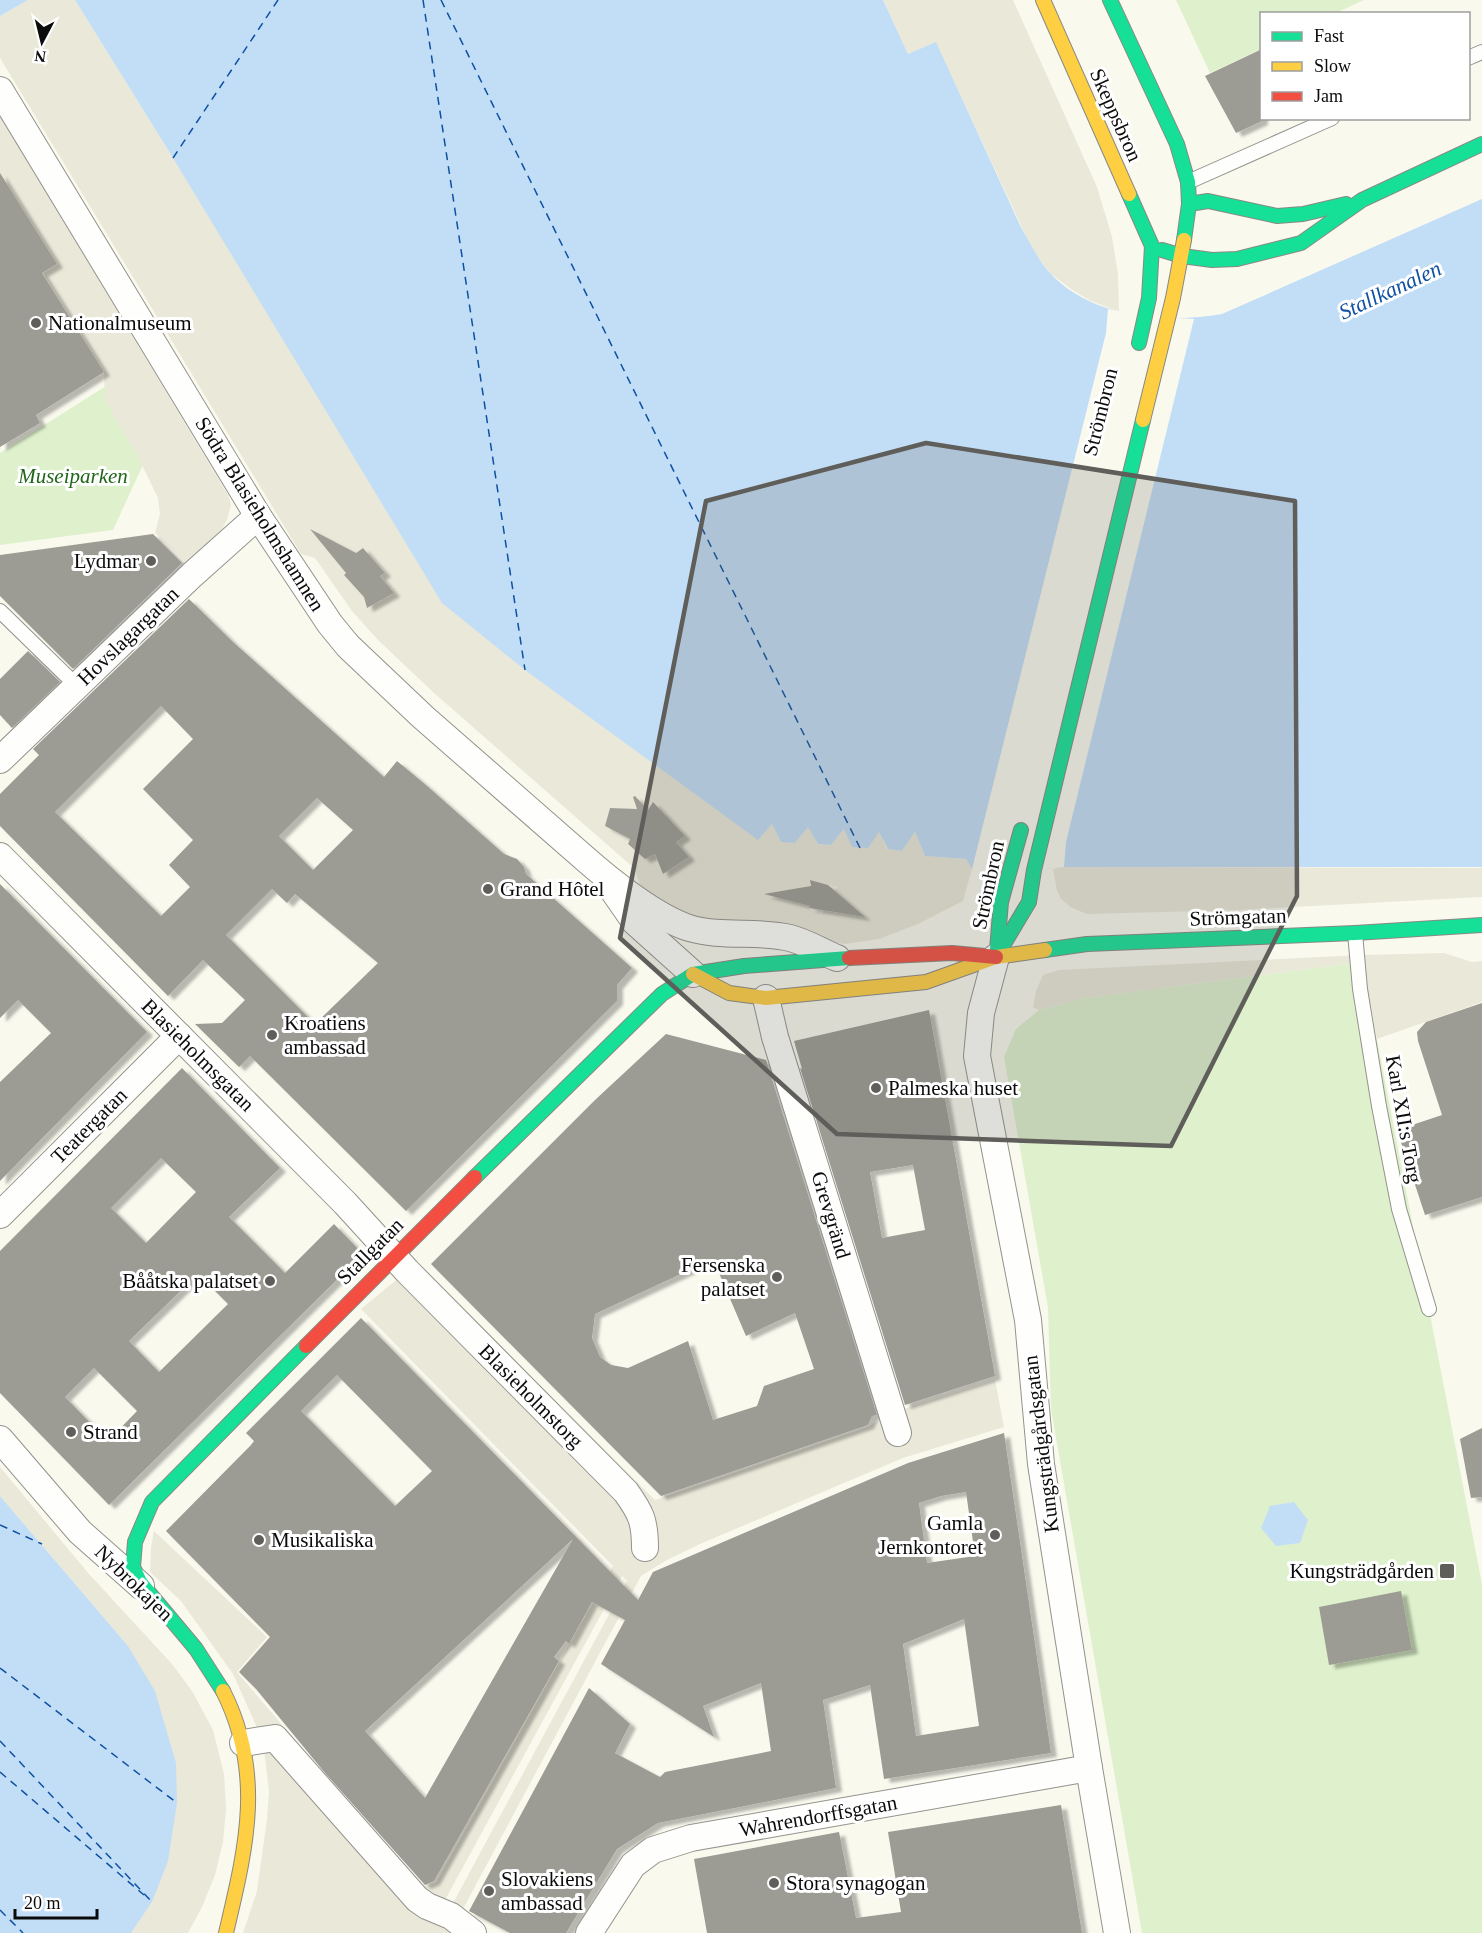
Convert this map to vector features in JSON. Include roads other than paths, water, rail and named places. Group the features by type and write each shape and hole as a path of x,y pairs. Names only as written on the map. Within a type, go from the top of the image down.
{"street":[{"name":"Skeppsbron","path":"1043,0 1152,246 1152,279"},
{"name":"Skeppsbron","path":"1110,0 1177,144 1188,182 1189,204 1182,256 1168,317"},
{"name":"Södra Blasieholmshamnen","path":"0,90 258,516 314,602 348,646 423,717 599,872 656,912 683,926 713,933 745,933 791,938 837,959"},
{"path":"1362,200 1303,214 1277,216 1208,201 1189,204 1168,224 1152,246 1182,256 1212,260 1237,259 1301,243 1362,200 1482,144"},
{"name":"Strömbron","path":"1137,351 1152,279"},
{"name":"Strömbron","path":"996,957 1029,902 1034,870 1168,317"},
{"name":"Hovslagargatan","path":"0,760 192,574 258,516"},
{"name":"Strömbron","path":"996,957 1001,902 1025,814"},
{"name":"Blasieholmsgatan","path":"0,856 395,1256"},
{"name":"Södra Blasieholmshamnen","path":"599,872 635,922 693,974 729,993 766,998 926,982 996,957"},
{"name":"Strömgatan","path":"996,957 1087,944 1355,933 1482,925"},
{"name":"Södra Blasieholmshamnen","path":"693,974 744,966 837,959 952,953 996,957"},
{"name":"Kungsträdgårdsgatan","path":"996,957 981,1013 977,1056 1028,1320 1041,1464 1117,1933"},
{"name":"Stallgatan","path":"143,1588 133,1566 134,1549 143,1518 152,1502 395,1256 662,994 693,974"},
{"name":"Grevgränd","path":"766,998 775,1037 898,1433"},
{"name":"Teatergatan","path":"0,1215 179,1036"},
{"name":"Blasieholmstorg","path":"395,1256 407,1271 626,1492 638,1509 645,1528 645,1548"},
{"name":"Nybrokajen","path":"0,1439 80,1532 143,1588 181,1629 224,1691 243,1743 250,1809 247,1841 226,1933"},
{"path":"243,1743 275,1738 417,1899 457,1920 473,1933"},
{"name":"Wahrendorffsgatan","path":"590,1933 633,1865 653,1850 691,1838 1089,1768"},
{"path":"216,1933 231,1913"}],"lane":[{"path":"1188,182 1328,120"},
{"path":"0,611 77,686"},
{"name":"Karl XII:s Torg","path":"1355,933 1360,989 1399,1209 1429,1309"}],"water":[{"path":"0,0 28,0 0,16"},
{"name":"Stallkanalen","path":"75,0 883,0 908,54 936,42 1020,225 1045,267 1066,287 1086,299 1130,314 1177,318 1222,314 1482,199 1482,867 972,869 966,859 925,856 915,832 902,851 888,849 879,832 868,848 852,847 844,829 831,845 818,844 808,827 795,843 781,842 772,824 758,840 525,670 442,603"},
{"path":"0,1496 128,1646 155,1691 176,1763 177,1803 168,1861 152,1902 131,1933 0,1933"},
{"path":"1294,1502 1308,1520 1300,1543 1276,1546 1261,1528 1270,1506"}],"place":[{"name":"Nationalmuseum","path":"36,323"},
{"name":"Lydmar","path":"151,561"},
{"name":"Grand Hôtel","path":"488,889"},
{"name":"Kroatiens ambassad","path":"272,1035"},
{"name":"Palmeska huset","path":"876,1088"},
{"name":"Fersenska palatset","path":"777,1277"},
{"name":"Bååtska palatset","path":"270,1281"},
{"name":"Strand","path":"71,1432"},
{"name":"Gamla Jernkontoret","path":"995,1535"},
{"name":"Musikaliska","path":"259,1540"},
{"name":"Kungsträdgården","path":"1447,1571"},
{"name":"Stora synagogan","path":"774,1883"},
{"name":"Slovakiens ambassad","path":"489,1891"}],"park label":[{"name":"Museiparken","path":"73,476"}]}
